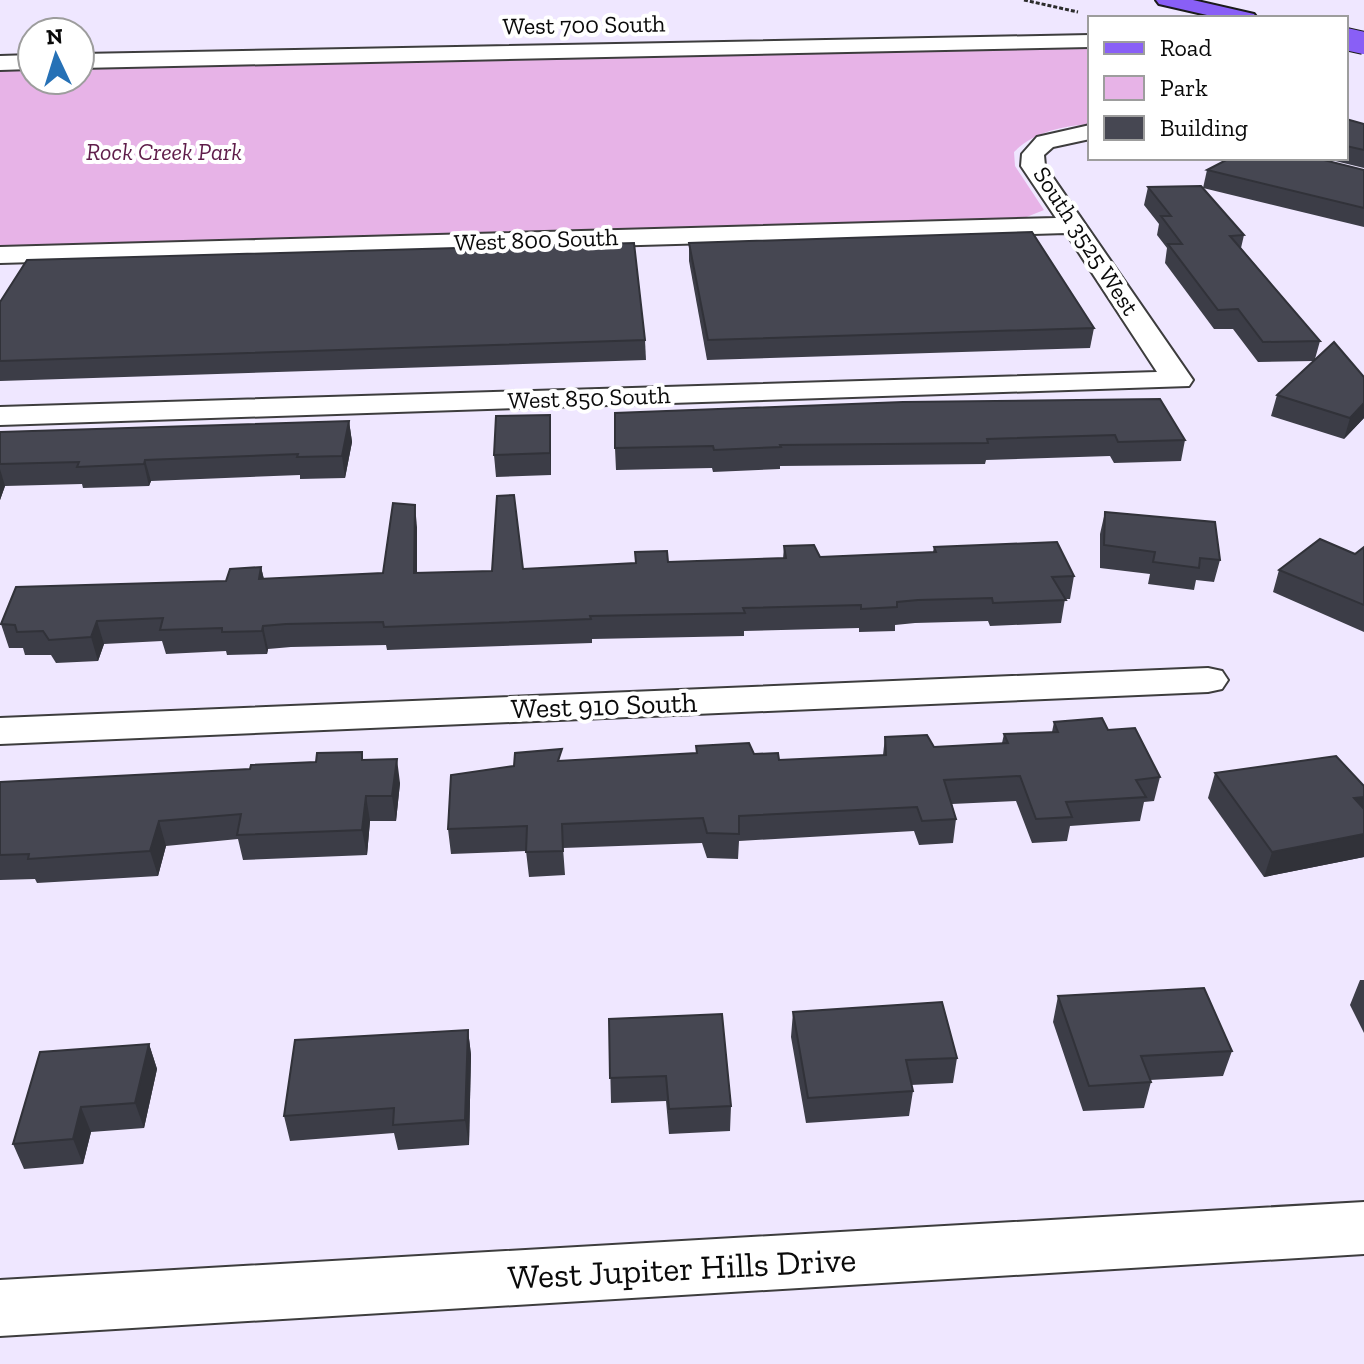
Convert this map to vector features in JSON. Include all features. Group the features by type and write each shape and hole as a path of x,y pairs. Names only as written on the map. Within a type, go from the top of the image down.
{"main road":[{"path":"1166,0 1238,16"}],"street":[{"name":"West 700 South","path":"96,61 1088,41"},
{"name":"South 3525 West","path":"1088,132 1045,142 1033,154 1033,166 1178,380"},
{"name":"West 800 South","path":"0,255 1073,225"},
{"name":"West 850 South","path":"0,416 1178,380"},
{"name":"West 910 South","path":"0,731 1208,680"},
{"name":"West Jupiter Hills Drive","path":"0,1308 1364,1228"}],"path":[{"path":"1024,0 1085,13"}],"green space":[{"name":"Rock Creek Park","path":"1088,46 1088,124 1049,131 1030,139 1014,152 1015,166 1044,210 1024,218 0,246 0,66 16,66 16,96 96,96 96,65"}],"building":[{"path":"1348,120 1364,124 1364,150 1348,146"},
{"path":"1226,160 1324,160 1364,170 1364,208 1207,170"},
{"path":"1201,186 1244,235 1230,236 1320,341 1263,342 1238,309 1218,310 1168,244 1182,244 1161,216 1171,216 1148,187"},
{"path":"1032,232 1094,328 708,340 689,243"},
{"path":"634,243 645,340 0,361 0,302 27,260"},
{"path":"1334,342 1364,377 1364,403 1350,418 1277,395"},
{"path":"1160,399 1185,440 1118,442 1115,435 987,439 988,443 780,445 714,450 713,446 615,448 615,413 903,402"},
{"path":"550,415 550,453 494,455 496,416"},
{"path":"349,421 342,456 297,457 298,454 145,460 144,464 77,467 79,462 0,464 0,432"},
{"path":"514,495 523,569 636,563 635,552 667,551 668,562 786,558 784,546 814,545 820,557 936,552 934,547 1057,542 1074,576 1052,577 1066,600 993,603 992,598 918,600 897,602 897,607 861,609 861,605 743,608 745,613 590,616 591,619 384,627 383,622 286,624 263,626 262,631 222,632 222,628 160,630 163,618 97,621 91,637 49,640 43,631 17,632 15,625 1,624 16,587 226,581 230,569 261,567 259,579 383,573 393,503 415,505 414,573 492,571 497,496"},
{"path":"1105,512 1215,522 1220,560 1200,558 1199,568 1153,562 1155,552 1104,545"},
{"path":"1320,539 1355,554 1364,547 1364,605 1279,570"},
{"path":"1102,718 1108,730 1135,728 1160,777 1136,780 1146,797 1066,802 1072,817 1036,819 1020,776 944,780 956,819 922,821 917,807 739,816 739,834 707,833 703,818 562,824 563,851 526,852 527,826 448,829 451,775 514,766 515,753 562,749 558,761 697,753 696,746 749,743 754,754 778,753 779,760 886,755 885,737 927,735 934,747 1008,743 1004,734 1058,732 1054,722"},
{"path":"362,752 362,760 397,759 392,796 366,796 362,830 237,835 241,814 159,821 150,851 28,859 29,854 0,855 0,782 250,769 251,765 316,762 317,753"},
{"path":"1336,756 1364,786 1364,797 1354,798 1364,809 1364,834 1272,852 1215,773"},
{"path":"1204,988 1232,1051 1141,1056 1151,1082 1089,1086 1058,996"},
{"path":"942,1002 957,1058 906,1060 913,1091 808,1098 793,1012"},
{"path":"722,1014 731,1106 669,1109 666,1076 610,1078 609,1019"},
{"path":"468,1030 465,1120 393,1125 394,1108 284,1116 295,1040"},
{"path":"149,1044 135,1103 81,1107 73,1139 13,1144 40,1052"}]}
